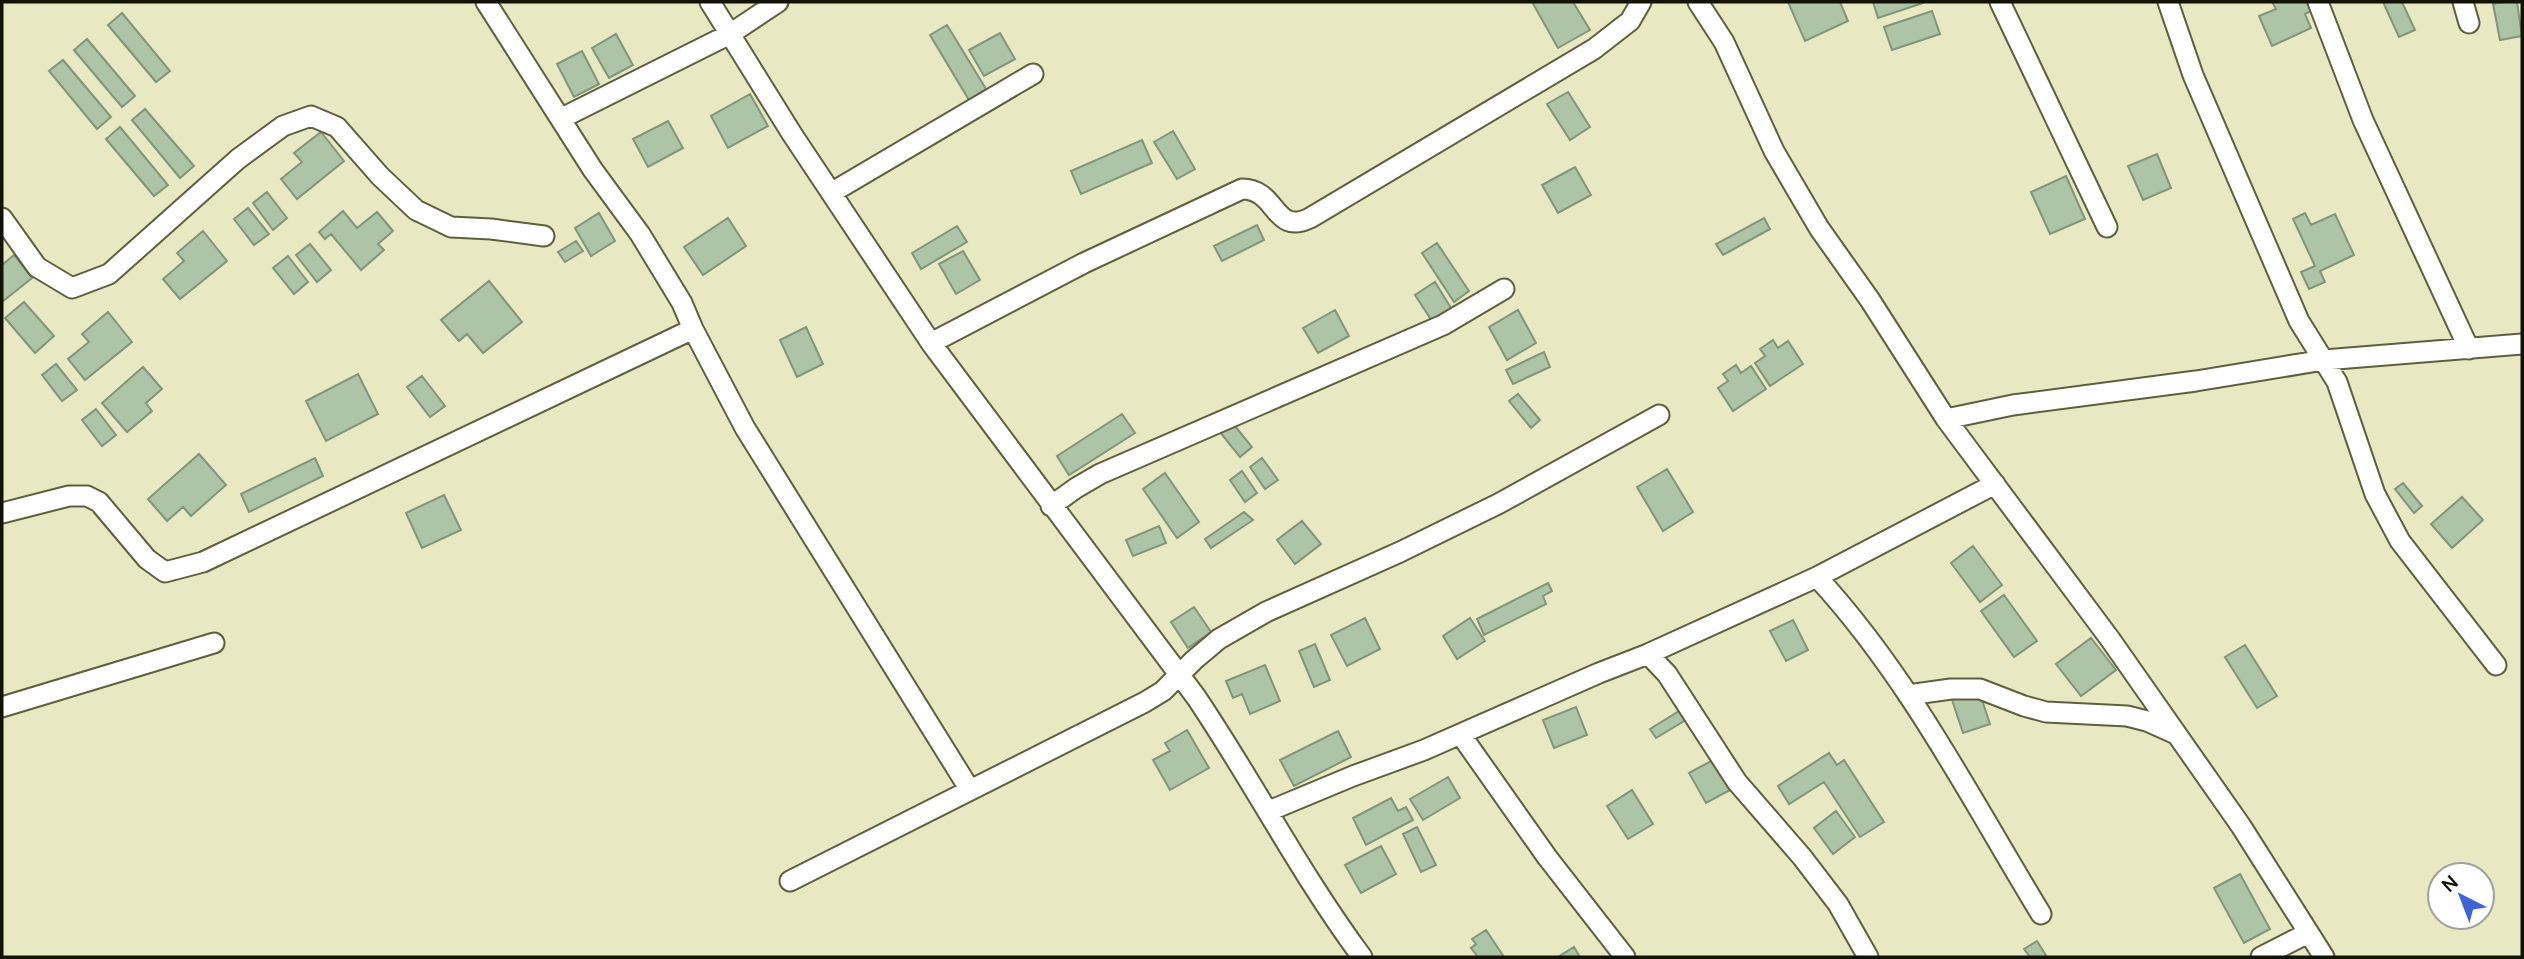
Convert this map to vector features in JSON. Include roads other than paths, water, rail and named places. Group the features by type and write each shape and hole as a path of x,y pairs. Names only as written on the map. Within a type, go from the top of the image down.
{"street":[{"path":"486,2 593,170 647,246 682,303 745,428 970,790"},
{"path":"710,2 831,193 931,343 1230,747 1336,922 1362,957"},
{"path":"562,118 730,34 778,2"},
{"path":"931,343 1084,263 1242,189 1251,189 1261,194 1287,222 1298,224 1594,49 1630,21 1641,2"},
{"path":"1698,2 1724,42 1774,151 1819,228 1870,300 1947,419 2110,639 2241,826 2323,957"},
{"path":"2000,2 2106,227"},
{"path":"2168,2 2193,75 2299,321 2337,382 2375,494 2400,541 2496,665"},
{"path":"2318,2 2363,120 2469,349"},
{"path":"2463,2 2469,23"},
{"path":"831,193 1033,74"},
{"path":"2,218 37,267 72,288 109,274 238,159 283,126 311,116 337,127 380,176 416,210 451,227 544,236"},
{"path":"1051,506 1100,474 1443,325 1504,289"},
{"path":"2,513 69,496 87,495 99,502 147,559 165,572 203,562 693,329"},
{"path":"1947,419 2013,405 2196,381 2324,360 2522,344"},
{"path":"790,881 1145,702 1163,691 1219,639 1266,611 1400,552 1485,510 1659,415"},
{"path":"1269,811 1461,734 1647,654 1817,577 1994,484"},
{"path":"1817,577 1862,630 1940,741 2042,914"},
{"path":"2,707 214,643"},
{"path":"1647,654 1667,674 1737,782 1802,856 1838,904 1868,957"},
{"path":"1908,695 1951,689 1980,689 2046,712 2127,716 2177,734"},
{"path":"1461,734 1546,857 1625,957"},
{"path":"2261,957 2308,933"}]}
